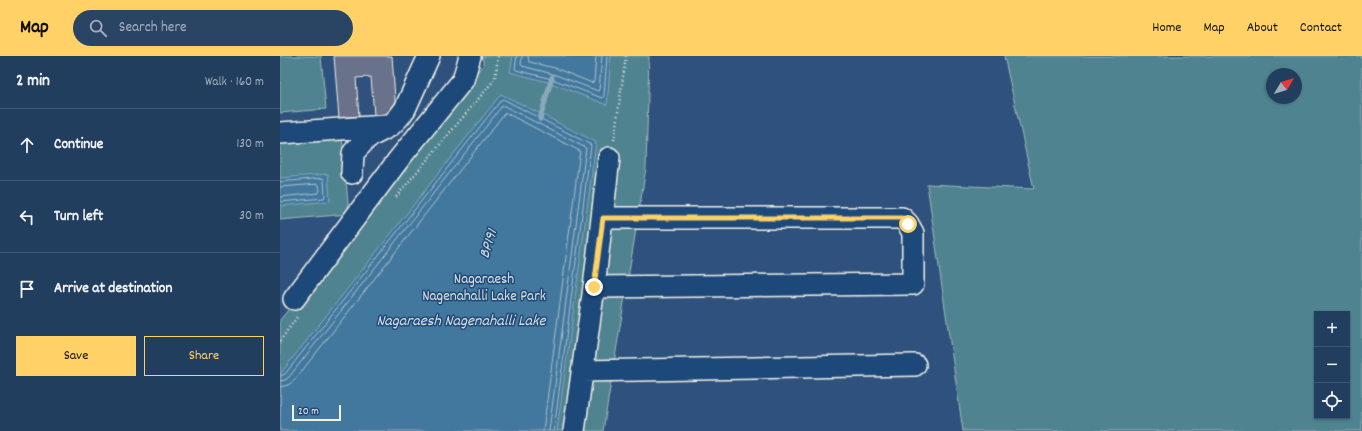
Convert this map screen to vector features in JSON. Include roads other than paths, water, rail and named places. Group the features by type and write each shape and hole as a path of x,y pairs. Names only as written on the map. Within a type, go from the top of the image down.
{"street":[{"path":"352,173 353,153 367,138 390,126 406,110 429,56"},
{"path":"294,299 399,158 463,80 470,56"},
{"path":"280,133 390,126"},
{"path":"574,431 610,158"},
{"path":"594,287 913,284 913,233 908,224 902,218 603,218"},
{"path":"582,371 915,365"}],"water":[{"path":"513,56 611,56 607,105 551,83 510,72"},
{"name":"Nagaraesh Nagenahalli Lake","path":"501,94 596,142 557,431 280,431 281,373"},
{"path":"328,174 330,201 280,206 280,178"}],"waterway":[{"name":"BP191","path":"540,119 552,77"}],"park label":[{"name":"Nagaraesh Nagenahalli Lake Park","path":"484,288"}]}
